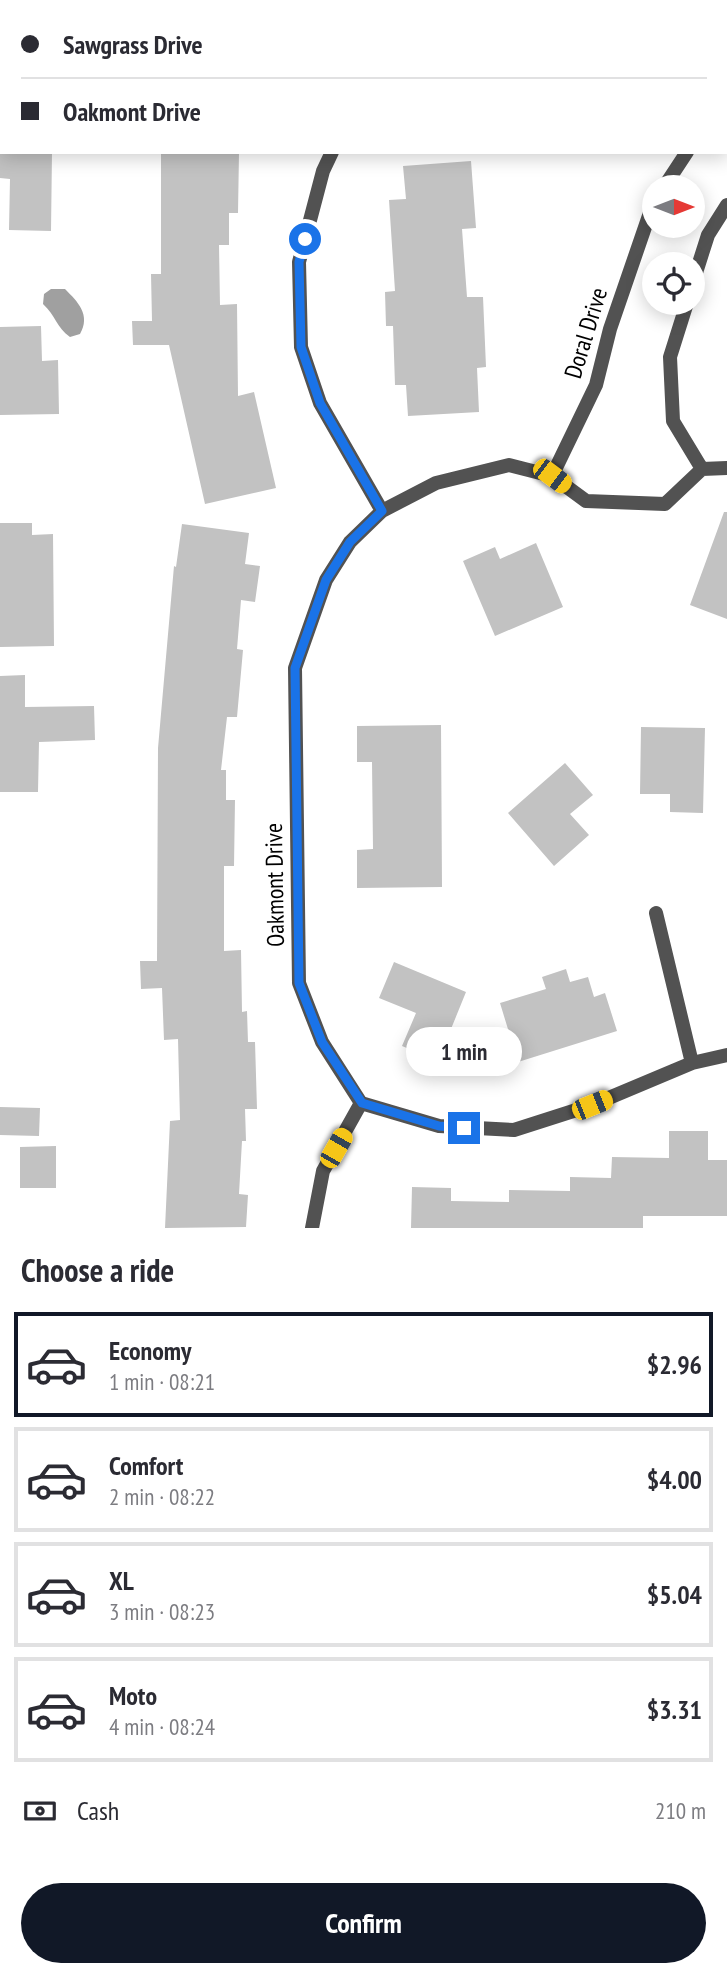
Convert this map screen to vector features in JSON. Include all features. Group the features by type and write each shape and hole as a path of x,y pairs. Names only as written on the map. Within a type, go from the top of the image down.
{"street":[{"path":"331,154 323,171 299,262 301,347 320,403 382,511"},
{"path":"672,175 686,154"},
{"path":"703,252 708,235 727,205"},
{"name":"Doral Drive","path":"552,476 596,385 610,329 642,236"},
{"path":"683,315 670,357 673,421 702,469"},
{"name":"Oakmont Drive","path":"362,1103 322,1042 299,983 295,668 326,580 350,542 382,511 436,483 509,465 552,476"},
{"path":"552,476 586,501 664,504 702,469 727,468"},
{"path":"656,913 692,1063"},
{"path":"312,1228 323,1171 362,1103 439,1126 514,1130 592,1105 692,1063 727,1055"}],"shaded area":[{"path":"51,289 65,289 82,309 84,321 80,334 70,337 43,304 44,294"}],"building":[{"path":"0,154 52,154 51,231 9,230 10,179 0,178"},
{"path":"161,154 239,154 238,213 229,213 229,245 219,245 220,305 237,304 238,396 254,392 276,488 205,504 169,345 133,345 132,321 152,321 151,274 161,274"},
{"path":"471,161 476,228 462,229 467,297 483,297 486,367 477,368 479,412 408,416 406,385 395,385 393,326 386,326 385,292 395,291 389,200 406,199 403,166"},
{"path":"41,326 42,361 58,360 59,414 0,415 0,327"},
{"path":"724,512 727,512 727,619 690,605"},
{"path":"0,523 32,523 32,535 53,534 54,646 0,647"},
{"path":"182,524 249,533 245,564 260,566 255,602 241,600 237,649 243,650 237,717 227,717 221,770 226,770 226,800 235,800 234,866 224,866 224,951 241,950 242,1012 247,1011 248,1042 255,1042 257,1109 245,1109 246,1141 242,1141 239,1194 248,1195 246,1227 165,1228 170,1121 180,1120 178,1039 164,1040 162,988 141,989 140,961 157,961 158,748 174,566 176,567"},
{"path":"536,543 563,607 495,636 463,561 495,547 500,559"},
{"path":"25,675 25,707 94,706 95,740 39,742 38,792 0,792 0,676"},
{"path":"441,725 442,887 357,888 357,850 373,849 372,762 357,762 357,726"},
{"path":"641,727 705,728 703,813 670,812 670,794 640,794"},
{"path":"565,763 593,795 570,814 589,835 554,866 508,813"},
{"path":"394,962 466,992 438,1061 402,1046 416,1013 379,998"},
{"path":"566,969 570,982 588,977 594,997 605,993 617,1031 518,1062 500,1003 546,989 542,977"},
{"path":"0,1107 40,1108 39,1136 0,1135"},
{"path":"669,1131 708,1131 708,1160 727,1160 727,1216 643,1216 643,1228 411,1228 412,1187 451,1188 451,1201 509,1202 509,1190 570,1191 570,1177 611,1178 612,1157 669,1158"},
{"path":"56,1146 56,1188 20,1188 20,1147"}],"route":[{"path":"305,239 299,262 301,347 320,403 382,511 350,542 326,580 295,668 299,983 322,1042 362,1103 439,1126 464,1128"}]}
